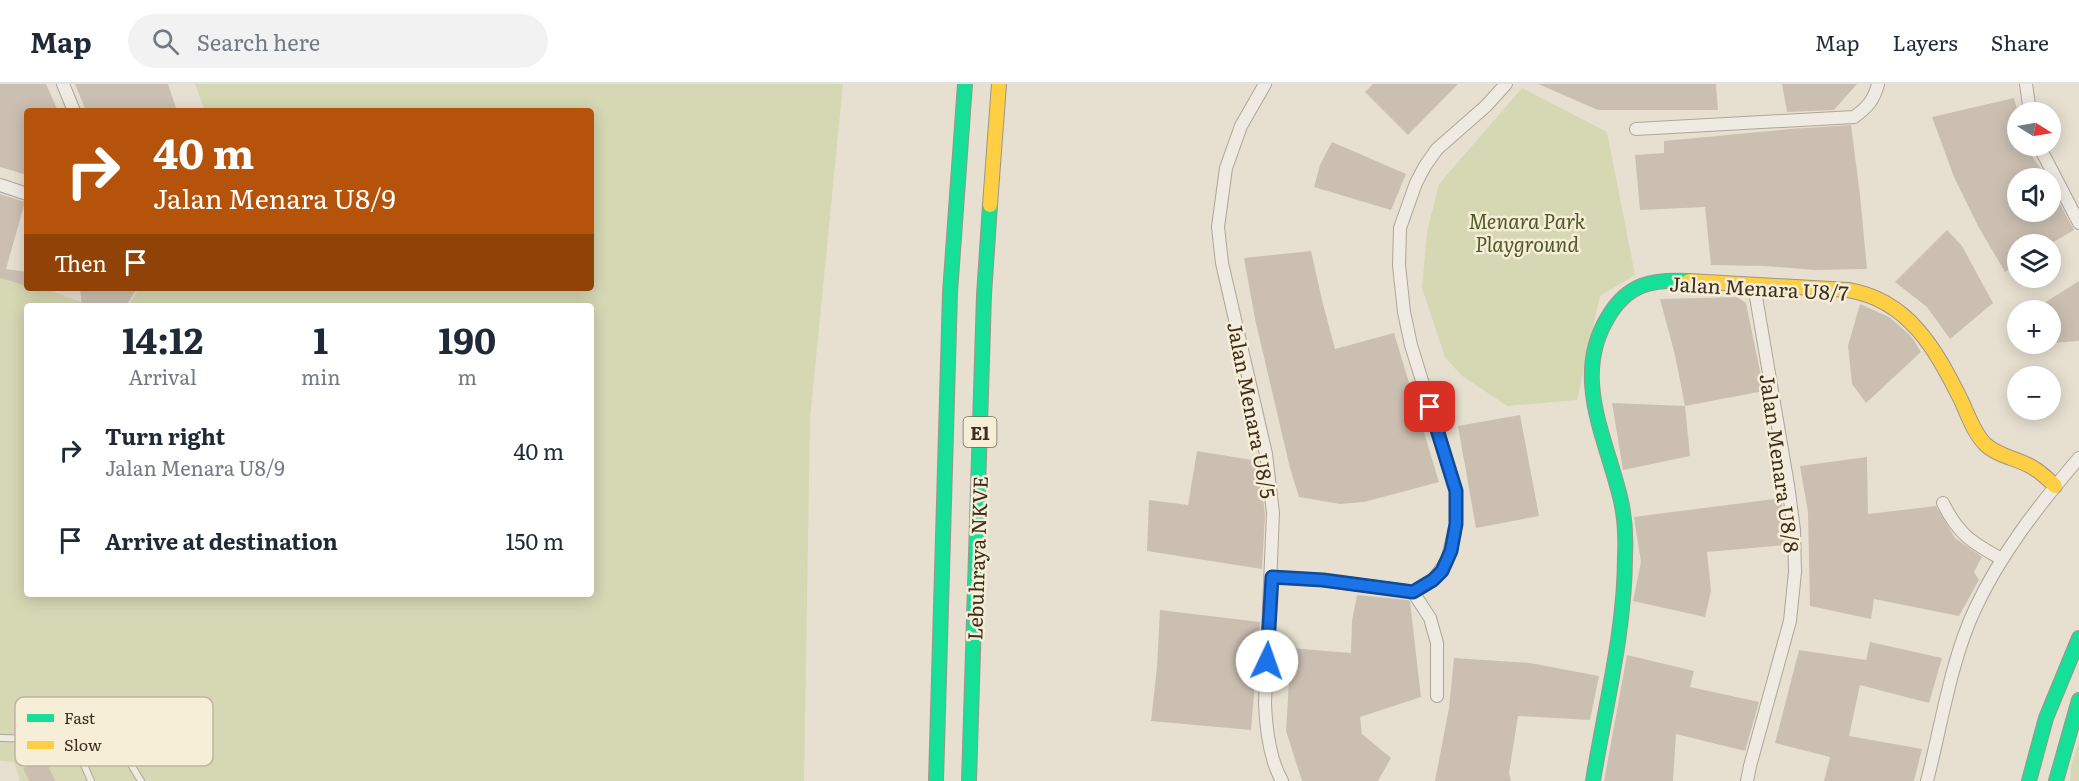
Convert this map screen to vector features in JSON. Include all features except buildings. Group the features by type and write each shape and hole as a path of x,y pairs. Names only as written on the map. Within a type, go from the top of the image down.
{"main road":[{"name":"Lebuhraya NKVE","path":"936,781 950,293 965,84"},
{"name":"Lebuhraya NKVE","path":"969,781 984,295 999,84"},
{"name":"Jalan Menara U8/7","path":"1593,781 1624,600 1627,558 1624,518 1590,383 1596,346 1611,313 1622,298 1635,288 1651,282 1671,281 1843,290 1863,294 1897,309 1923,333 1936,350 1976,432 1986,445 1999,454 2030,466 2043,474 2055,486"},
{"path":"2029,781 2046,718 2079,638"},
{"path":"2056,781 2079,700"}],"street":[{"path":"63,84 73,108"},
{"name":"Jalan Menara U8/5","path":"1265,84 1241,126 1226,168 1218,227 1222,262 1266,454 1273,513 1265,703 1272,756 1282,781"},
{"path":"1272,577 1323,580 1413,592 1433,580 1447,561 1456,524 1456,491 1411,345 1404,312 1399,265 1400,228 1416,183 1437,149 1486,106 1506,84"},
{"path":"1636,129 1854,117 1866,109 1874,99 1878,84"},
{"path":"2026,84 2029,102"},
{"path":"2044,156 2079,224"},
{"path":"0,185 24,193"},
{"name":"Jalan Menara U8/8","path":"1747,781 1790,621 1795,572 1794,530 1788,485 1754,285"},
{"path":"1927,781 1949,682 1974,609 2008,548 2079,458"},
{"path":"1943,502 1953,523 1968,538 2002,559"},
{"path":"1413,592 1430,618 1437,644 1437,696"}],"lane":[{"path":"0,738 15,738"},
{"path":"85,766 91,781"},
{"path":"132,766 141,781"}],"green space":[{"path":"195,84 843,84 810,419 804,781 20,781 15,766 213,766 213,697 15,697 15,765 14,762 0,761 0,273 24,282 24,291 50,291 84,303 24,303 24,597 594,597 594,303 130,303 137,291 594,291 594,108 204,108"},
{"name":"Menara Park Playground","path":"1522,88 1607,132 1635,275 1600,296 1577,400 1507,406 1461,375 1445,357 1422,288 1427,232 1439,184"},
{"path":"2079,740 2079,781 2070,781 2071,766"}],"traffic: fast":[{"path":"936,781 950,293 965,84"},
{"path":"969,781 984,295 990,205"},
{"path":"1593,781 1622,612 1625,542 1621,501 1595,409 1592,363 1597,340 1608,317 1624,297 1633,290 1653,283 1689,281"},
{"path":"2029,781 2046,718 2079,638"},
{"path":"2056,781 2079,700"}],"traffic: slow":[{"path":"990,205 999,84"},
{"path":"1689,281 1848,290 1888,304 1904,316 1930,346 1981,440 1995,451 2034,468 2055,486"}],"route":[{"path":"1267,661 1272,577 1323,580 1413,592 1433,580 1442,571 1451,551 1456,524 1456,491 1430,407"}]}
